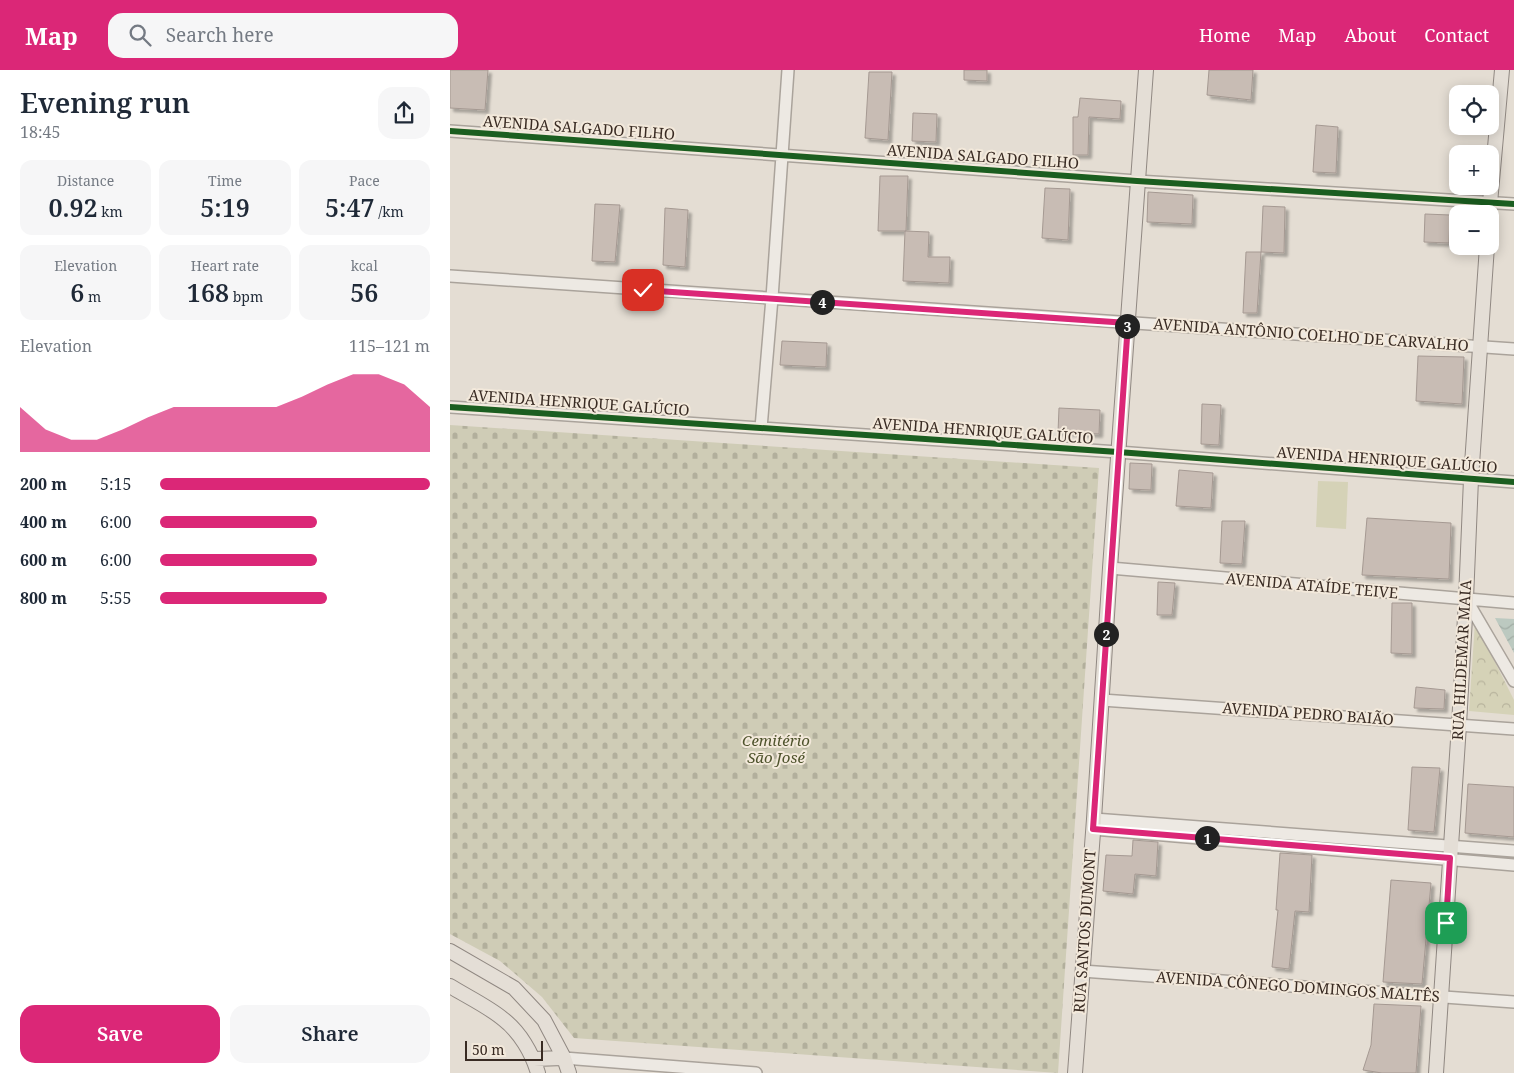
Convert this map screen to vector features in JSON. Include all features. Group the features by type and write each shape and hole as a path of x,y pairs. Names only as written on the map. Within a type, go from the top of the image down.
{"main road":[{"name":"RUA SANTOS DUMONT","path":"1075,1073 1146,70"},
{"path":"1490,205 1502,70"},
{"name":"RUA HILDEMAR MAIA","path":"1436,1073 1459,725 1471,479 1486,255"},
{"path":"450,950 514,988 544,1020 564,1058 569,1073"},
{"path":"450,986 503,1019 521,1038 536,1066 564,1058"}],"street":[{"path":"762,428 788,70"},
{"name":"AVENIDA SALGADO FILHO","path":"450,132 782,154 1451,205"},
{"name":"AVENIDA SALGADO FILHO","path":"1499,206 1514,204"},
{"name":"AVENIDA ANTÔNIO COELHO DE CARVALHO","path":"450,276 1514,349"},
{"name":"AVENIDA HENRIQUE GALÚCIO","path":"450,407 1118,452 1514,482"},
{"name":"AVENIDA ATAÍDE TEIVE","path":"1110,568 1514,603"},
{"path":"1466,599 1514,681"},
{"name":"AVENIDA PEDRO BAIÃO","path":"1102,700 1514,729"},
{"path":"1094,824 1450,852 1514,852"},
{"path":"1450,852 1514,865"},
{"name":"AVENIDA CÔNEGO DOMINGOS MALTÊS","path":"1082,971 1514,1002"},
{"path":"564,1058 756,1073"}],"green space":[{"name":"Cemitério São José","path":"450,425 1099,468 1058,1073 574,1038 542,997 500,961 450,934"},
{"path":"1318,481 1348,482 1346,529 1316,527"},
{"path":"1475,622 1514,700 1514,715 1469,711"}],"water":[{"path":"1495,618 1514,619 1514,653"}],"building":[{"path":"450,70 488,70 485,110 450,108"},
{"path":"964,70 987,70 987,81 964,80"},
{"path":"1209,70 1253,70 1251,100 1207,95"},
{"path":"869,72 892,72 888,140 865,138"},
{"path":"1080,98 1121,101 1120,119 1089,117 1088,155 1073,155 1073,117 1078,117"},
{"path":"913,113 937,114 936,142 912,141"},
{"path":"1316,125 1338,127 1336,173 1313,172"},
{"path":"880,176 908,176 906,231 878,231"},
{"path":"1045,188 1070,189 1068,240 1042,238"},
{"path":"1148,192 1193,195 1192,224 1147,222"},
{"path":"595,204 620,205 615,262 592,261"},
{"path":"1263,206 1285,207 1284,253 1261,252"},
{"path":"665,208 688,210 685,267 663,265"},
{"path":"1425,214 1449,215 1449,243 1424,242"},
{"path":"905,231 929,232 928,257 950,257 949,283 903,281"},
{"path":"1246,252 1261,252 1257,313 1243,313"},
{"path":"782,341 827,343 826,367 780,365"},
{"path":"1418,356 1464,357 1462,404 1416,401"},
{"path":"1202,404 1221,405 1219,445 1201,444"},
{"path":"1059,408 1100,410 1099,434 1058,432"},
{"path":"1130,463 1152,464 1151,490 1129,489"},
{"path":"1179,470 1213,473 1211,508 1176,506"},
{"path":"1367,518 1451,523 1449,579 1362,575"},
{"path":"1222,521 1245,521 1242,564 1220,563"},
{"path":"1158,582 1175,583 1172,615 1157,615"},
{"path":"1392,603 1412,603 1412,654 1391,653"},
{"path":"1416,687 1445,690 1444,709 1414,708"},
{"path":"1412,767 1440,768 1434,832 1408,830"},
{"path":"1468,784 1514,787 1514,837 1465,833"},
{"path":"1133,840 1158,842 1156,876 1135,874 1133,894 1103,891 1106,855 1132,856"},
{"path":"1280,853 1312,855 1309,912 1295,911 1289,969 1272,967 1278,910 1276,910"},
{"path":"1391,880 1431,883 1422,984 1383,982"},
{"path":"1374,1004 1421,1006 1416,1073 1382,1073 1363,1070 1371,1045"}],"cycle path":[{"path":"450,131 1137,181 1514,204"},
{"path":"450,407 1118,452 1514,482"}],"route":[{"path":"643,290 1128,323 1093,829 1450,858 1446,923"}]}
